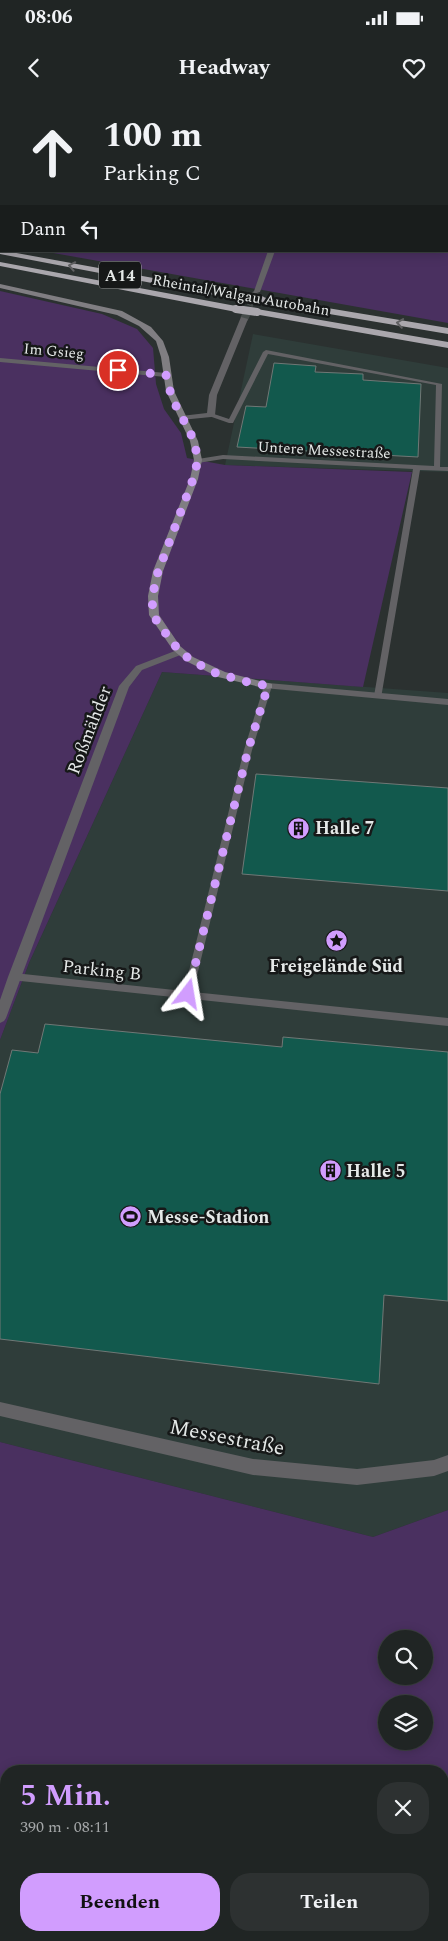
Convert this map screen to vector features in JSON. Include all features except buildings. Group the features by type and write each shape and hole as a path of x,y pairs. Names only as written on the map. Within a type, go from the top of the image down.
{"highway":[{"name":"Rheintal/Walgau Autobahn","path":"0,252 241,297 448,331"},
{"name":"Rheintal/Walgau Autobahn","path":"0,264 236,309 448,345"}],"main road":[{"path":"0,286 102,308 136,321 148,328 162,344 171,395 194,438 198,461 195,474 155,580 152,609 157,622 180,652 213,672 268,686"}],"street":[{"path":"256,292 272,252"},
{"path":"184,418 212,415 213,395 244,318"},
{"name":"Im Gsieg","path":"0,360 166,375"},
{"name":"Roßmähder","path":"0,1018 124,686 140,668 180,652"},
{"path":"268,686 448,702"},
{"name":"Messestraße","path":"0,1409 253,1467 357,1477 434,1468 448,1463"}],"lane":[{"path":"212,415 231,422 266,352 439,384 437,469"},
{"name":"Untere Messestraße","path":"198,461 223,457 448,469"},
{"path":"378,696 417,468"},
{"path":"188,994 248,750 268,686"},
{"name":"Parking B","path":"14,977 448,1022"}],"shaded area":[{"path":"48,252 448,252 448,323"},
{"path":"0,291 102,314 137,329 153,348 156,384 164,409 181,433 187,458 225,465 412,472 363,687 162,672 29,963 0,1040"},
{"path":"253,334 448,368 448,472 225,465"},
{"path":"162,672 448,693 448,1510 373,1537 0,1442 0,1040 29,963"},
{"path":"0,1442 373,1537 448,1510 448,1765 0,1765"}],"tunnel":[{"path":"246,314 256,292"},
{"path":"244,319 247,313"}],"place":[{"name":"Halle 7","path":"299,828"},
{"name":"Freigelände Süd","path":"336,941"},
{"name":"Halle 5","path":"330,1171"},
{"name":"Messe-Stadion","path":"131,1217"}],"route":[{"path":"118,370 166,375 171,395 194,438 198,461 195,474 155,580 152,609 157,622 180,652 191,660 213,672 268,686 248,750 188,994"}]}
